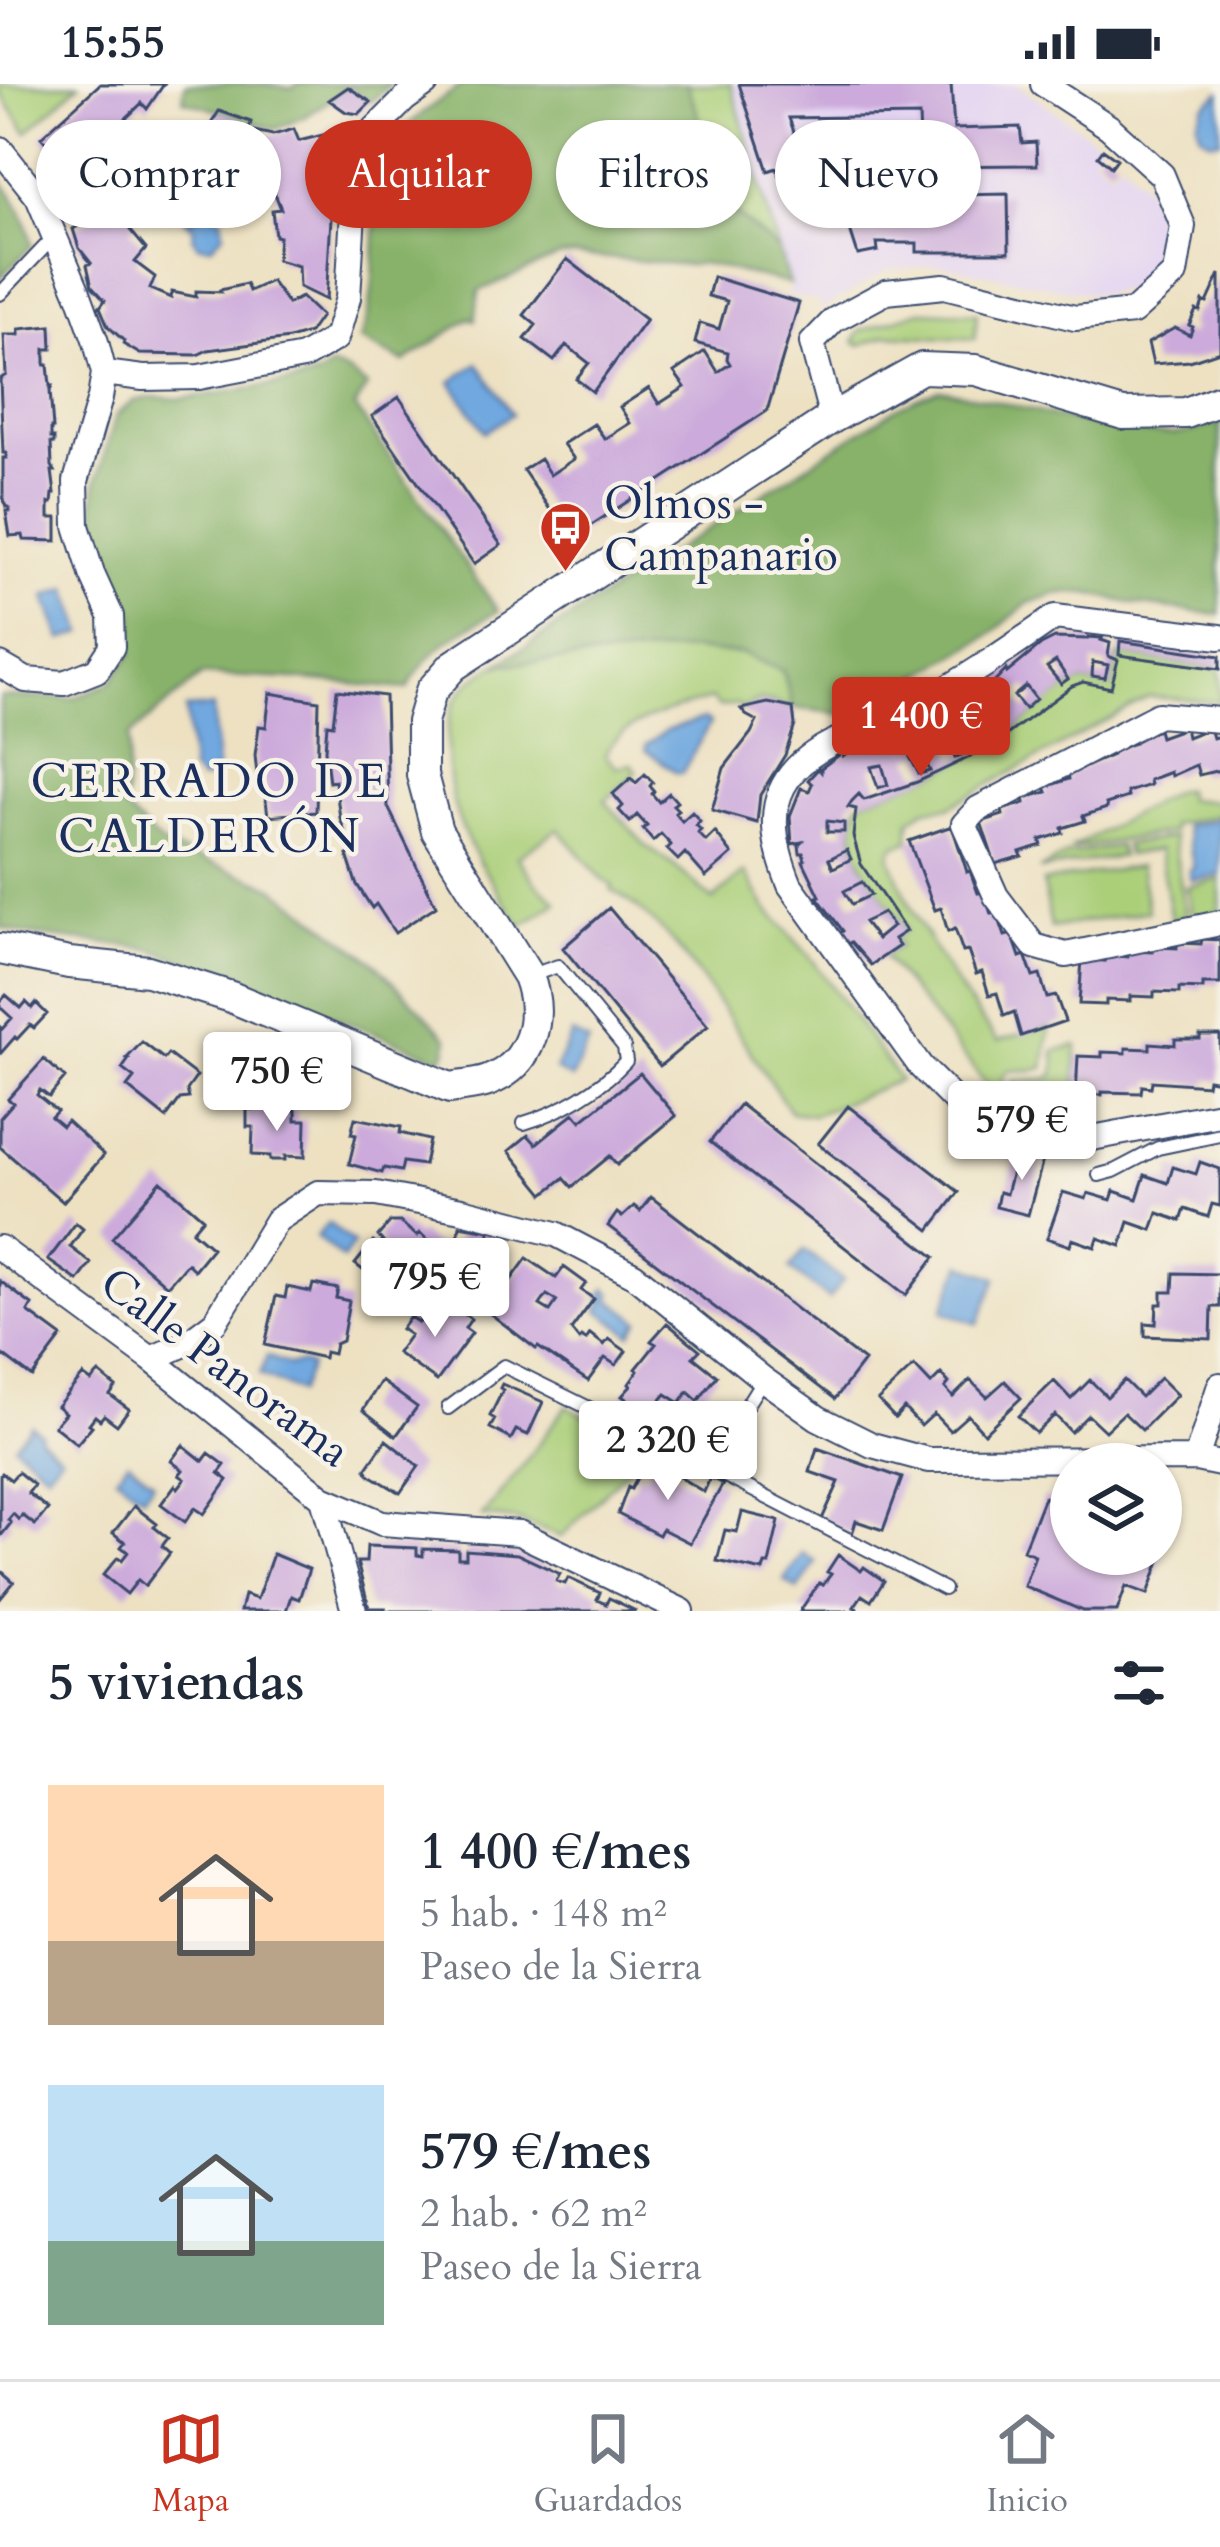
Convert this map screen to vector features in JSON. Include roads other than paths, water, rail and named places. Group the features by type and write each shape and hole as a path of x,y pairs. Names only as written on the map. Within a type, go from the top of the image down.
{"street":[{"path":"104,373 200,377 303,357 336,338 348,298 356,159 375,129 426,84"},
{"path":"832,418 812,343 834,320 886,292 944,286 1075,318 1133,312 1175,274 1183,226 1162,175 1109,128 1043,84"},
{"path":"0,149 38,197 96,341 104,373 76,481 77,526 111,616 112,647 97,670 64,683 26,680 0,665"},
{"path":"0,949 69,963 148,971 231,997 450,1088 487,1082 518,1064 536,1026 527,976 437,831 422,775 422,722 431,691 453,666 832,418 922,368 976,370 1124,414 1186,413 1220,400"},
{"path":"1220,637 1054,617 960,682 806,758 786,781 772,830 790,885 921,1067 954,1100 992,1124 1054,1142 1220,1114"},
{"path":"1220,719 1158,715 979,809 964,824 996,896 1034,946 1066,955 1220,923"},
{"path":"151,1359 187,1343 214,1322 277,1220 318,1193 376,1194 556,1234 634,1275 818,1418 872,1444 928,1460 1208,1462 1220,1385"},
{"name":"Calle Panorama","path":"0,1248 151,1359 323,1498 382,1523 519,1534 682,1611"},
{"path":"323,1498 354,1611"}],"lane":[{"path":"0,294 54,237"},
{"path":"524,1123 563,1107 614,1074 626,1060 624,1047 558,966 527,976"},
{"path":"1099,1175 1158,1148 1220,1135"},
{"path":"448,1408 504,1366 944,1589"},
{"path":"708,1467 763,1379"}],"water":[{"path":"1220,92 1220,140 1210,140 1201,135 1197,122 1204,105"},
{"path":"194,228 223,228 211,246 198,245"},
{"path":"478,363 512,414 485,432 451,382"},
{"path":"68,588 84,633 62,640 45,596"},
{"path":"213,707 217,769 201,780 191,771 186,709"},
{"path":"704,719 710,723 682,773 646,750 646,745 667,730"},
{"path":"1220,819 1220,875 1191,880 1189,870 1194,868 1185,826"},
{"path":"572,1034 589,1042 572,1079 555,1070"},
{"path":"229,1073 242,1080 237,1108 217,1104 223,1078"},
{"path":"328,1223 354,1244 343,1259 316,1237"},
{"path":"804,1250 843,1280 829,1299 790,1269"},
{"path":"962,1264 997,1278 978,1324 943,1311"},
{"path":"606,1288 610,1299 640,1321 631,1334 598,1310"},
{"path":"267,1356 289,1365 310,1366 299,1392 260,1375"},
{"path":"31,1425 61,1456 47,1473 14,1445"},
{"path":"128,1461 154,1482 143,1496 116,1476"},
{"path":"803,1553 816,1562 798,1590 784,1580"}],"place":[{"name":"Olmos - Campanario","path":"565,574"}],"district":[{"name":"CERRADO DE CALDERÓN","path":"210,808"}]}
